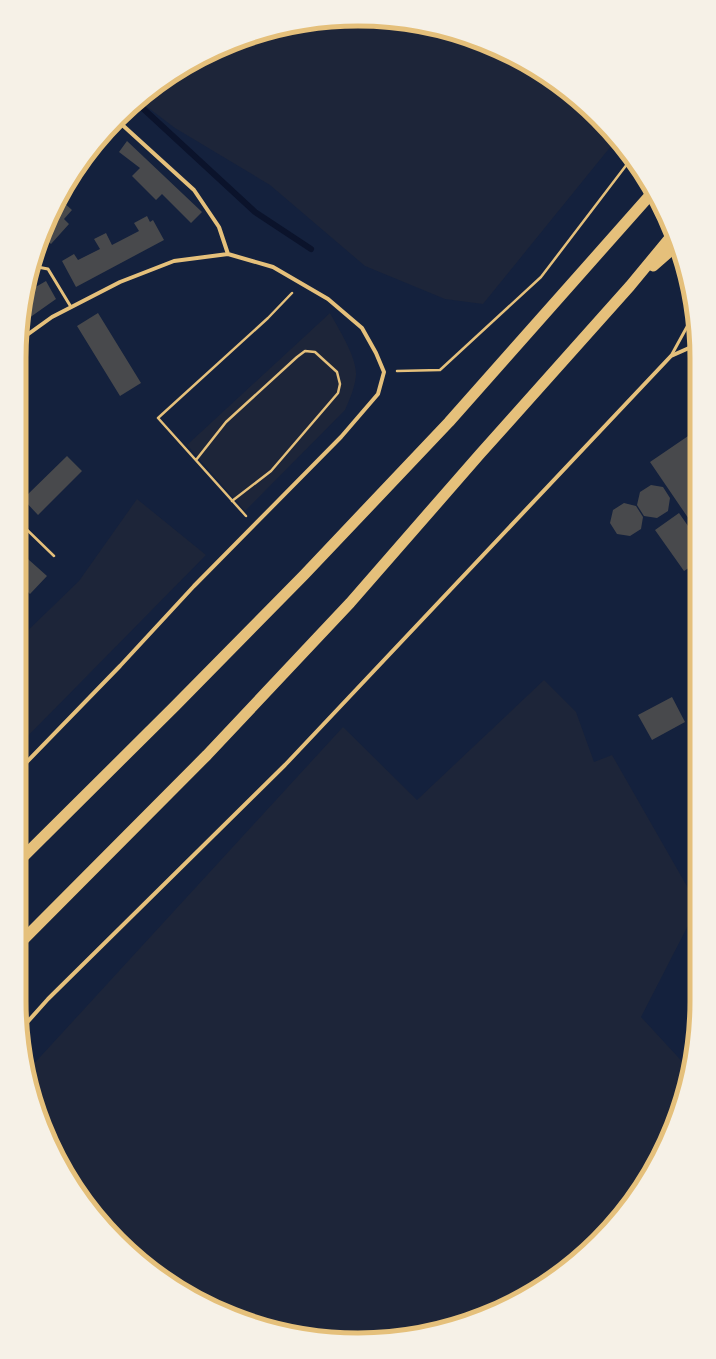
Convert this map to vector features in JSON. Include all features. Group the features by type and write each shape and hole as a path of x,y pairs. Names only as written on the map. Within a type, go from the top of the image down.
{"highway":[{"path":"26,854 288,591 444,428 649,197"},
{"path":"26,937 207,755 350,603 480,454 630,286 668,240"},
{"path":"630,286 672,250"}],"street":[{"path":"122,124 194,190 219,227 228,254"},
{"path":"26,763 120,666 194,586 341,437 378,394 384,372 362,328 328,299 300,281 274,267 228,254 174,261 120,282 52,317 27,335"},
{"path":"27,1023 48,999 285,765 671,356 689,348"}],"lane":[{"path":"39,267 48,269 71,307"},
{"path":"671,356 688,325"}],"path":[{"path":"384,372 440,370 541,277 627,164"},
{"path":"254,525 158,418 268,318 296,290 300,281"},
{"path":"196,460 226,422 305,351 315,352 336,372 340,384 338,393 271,471 232,500"},
{"path":"26,529 54,556"}],"shaded area":[{"path":"358,26 423,32 465,44 505,60 542,82 577,108 612,145 483,304 445,299 365,266 270,185 175,128 144,104 192,70 231,51 272,37 315,29"},
{"path":"330,313 350,351 355,368 355,384 347,406 345,410 245,511 187,445"},
{"path":"137,499 206,555 26,738 26,632 79,581"},
{"path":"544,680 576,712 594,762 612,755 690,892 690,922 641,1017 684,1064 679,1087 665,1128 646,1167 608,1220 577,1251 524,1289 485,1308 444,1322 401,1330 358,1333 336,1332 293,1327 272,1322 231,1308 192,1289 139,1251 108,1220 70,1167 60,1148 44,1108 32,1066 343,727 417,800"}],"building":[{"path":"127,141 202,212 191,223 162,194 156,200 132,176 140,168 119,152"},
{"path":"64,203 72,210 64,219 69,224 51,244 48,241"},
{"path":"147,216 150,222 153,220 164,240 76,287 62,261 74,254 78,260 100,249 94,239 106,233 112,245 139,231 134,223"},
{"path":"46,281 56,299 29,318 32,293 33,288"},
{"path":"98,313 141,383 120,396 77,326"},
{"path":"690,435 690,521 650,462"},
{"path":"67,456 82,471 38,515 26,502 26,496"},
{"path":"651,485 663,487 670,498 668,511 657,518 644,516 637,505 640,492"},
{"path":"624,503 636,506 643,517 641,529 630,536 617,534 610,523 613,510"},
{"path":"679,513 690,529 690,567 684,571 655,530"},
{"path":"26,557 47,576 30,594 26,590"},
{"path":"672,697 685,722 652,740 638,715"}],"waterway":[{"path":"141,107 255,212 311,249"}]}
